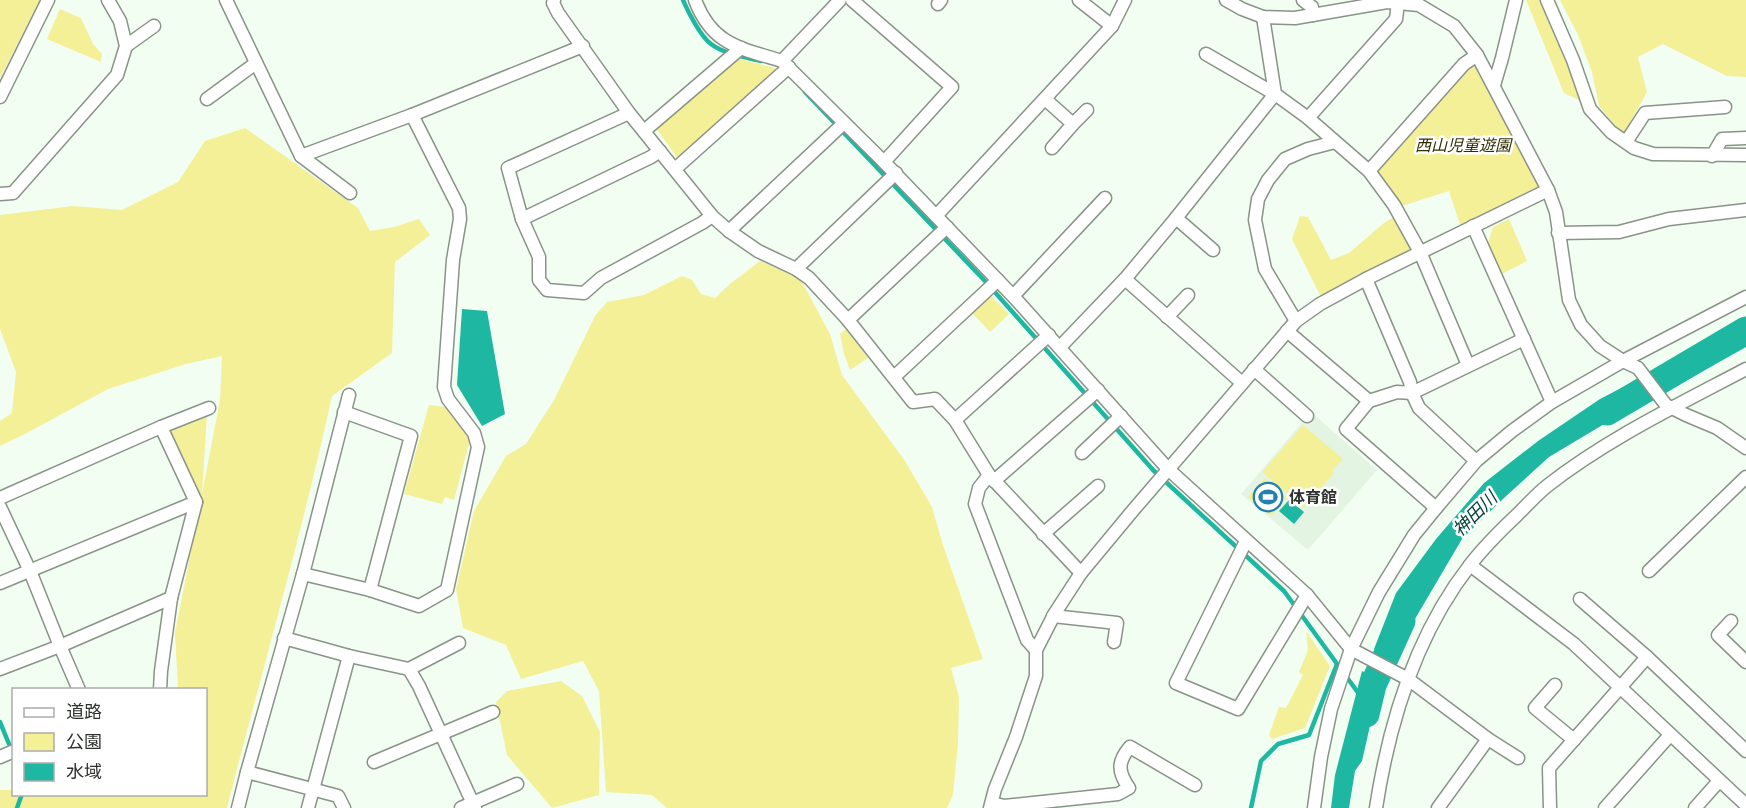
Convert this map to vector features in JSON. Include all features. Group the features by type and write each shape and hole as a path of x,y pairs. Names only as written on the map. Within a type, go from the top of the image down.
{"street":[{"path":"0,97 48,0"},
{"path":"0,195 13,193 117,75 126,46 120,21 108,0"},
{"path":"226,0 301,156 350,193"},
{"path":"554,0 553,3 558,13 629,113 712,216 758,251 796,269 809,278 848,320 912,402 935,399 955,420 992,478 1081,573"},
{"path":"695,0 701,16 720,38 785,64 885,162 1060,347 1121,416 1163,474 1244,544 1353,650 1405,677 1488,739 1518,758"},
{"path":"675,169 777,78 785,64 840,0"},
{"path":"852,0 952,87 885,162"},
{"path":"1078,0 1112,26"},
{"path":"936,216 1112,26 1125,0"},
{"path":"1226,0 1263,17 1295,18 1387,2 1419,5 1454,26 1477,55 1548,190 1556,212 1569,300 1581,325 1600,346 1638,368 1669,407 1717,428 1746,448"},
{"path":"1303,0 1312,7 1313,15"},
{"path":"1494,85 1516,0"},
{"path":"1547,0 1573,60 1590,109 1611,132 1634,148 1653,154 1746,155"},
{"path":"1308,118 1396,19 1398,3"},
{"path":"1060,347 1125,279 1275,94 1263,17"},
{"path":"126,46 154,26"},
{"path":"301,156 412,115 583,46"},
{"path":"644,131 741,48"},
{"path":"1206,54 1275,94 1308,118 1369,171 1394,205 1420,252 1468,365"},
{"path":"1369,171 1464,64 1477,55"},
{"path":"207,99 256,63"},
{"path":"1044,99 1073,124"},
{"path":"1626,142 1644,113 1725,107"},
{"path":"1052,148 1087,110"},
{"path":"629,113 508,168 522,219 539,257 539,280 548,291 584,293 601,278 702,224 712,216"},
{"path":"303,574 370,590 419,606 447,590 478,447 474,433 448,399 444,387 453,260 460,219 459,208 412,115"},
{"path":"729,231 844,123"},
{"path":"1712,156 1722,139 1746,138"},
{"path":"1296,321 1266,269 1255,220 1258,199 1268,180 1285,159 1308,149 1335,142"},
{"path":"522,219 660,151"},
{"path":"796,269 896,173"},
{"path":"1195,785 1130,747 1121,757 1121,776 1129,788 1118,794 991,806 1036,676 1036,650 1053,616 1081,573 1163,474 1296,321 1320,304 1366,279 1548,190"},
{"path":"1013,296 1105,198"},
{"path":"1558,233 1619,232 1669,219 1746,210"},
{"path":"1176,218 1214,250"},
{"path":"1473,226 1552,402"},
{"path":"848,320 947,227"},
{"path":"1125,279 1242,383"},
{"path":"1366,279 1419,408 1476,461"},
{"path":"894,377 998,280"},
{"path":"1167,317 1188,295"},
{"path":"1314,808 1331,709 1353,650 1379,592 1414,536 1436,508 1476,461 1552,402 1623,361 1746,297"},
{"path":"1287,331 1369,401"},
{"path":"955,420 1049,335"},
{"path":"1436,508 1346,429 1369,401 1397,392 1412,393 1524,339"},
{"path":"1254,369 1307,416"},
{"path":"1376,808 1381,776 1405,677 1443,604 1470,565 1502,529 1545,488 1597,450 1669,407 1746,369"},
{"path":"1036,650 1027,640 975,504 979,488 1098,390"},
{"path":"238,808 303,574 349,395"},
{"path":"0,498 209,408"},
{"path":"344,412 411,436 370,590"},
{"path":"1082,453 1121,416"},
{"path":"160,688 171,598 196,501 161,427"},
{"path":"1649,571 1746,477"},
{"path":"1043,534 1098,486"},
{"path":"0,583 196,501"},
{"path":"0,507 30,571 78,688"},
{"path":"1244,544 1176,683 1238,709 1304,600"},
{"path":"1470,565 1574,644 1746,806"},
{"path":"0,669 171,598"},
{"path":"1580,599 1647,657 1746,751"},
{"path":"1114,642 1120,610"},
{"path":"1053,616 1117,623"},
{"path":"1731,621 1718,634 1746,662"},
{"path":"284,638 349,656 409,669 459,643"},
{"path":"308,808 349,656"},
{"path":"1550,808 1549,768 1647,657"},
{"path":"409,669 441,734 470,806 517,784"},
{"path":"1555,684 1535,708 1574,740"},
{"path":"374,762 494,712"},
{"path":"1605,808 1670,735"},
{"path":"1438,808 1488,739"},
{"path":"247,772 338,796 344,808"},
{"path":"1695,808 1719,781"}],"shaded area":[{"path":"1311,412 1377,470 1308,550 1241,494"}],"green space":[{"path":"0,0 40,0 0,78"},
{"path":"1526,0 1541,0 1543,3 1583,102 1564,93"},
{"path":"1560,0 1746,0 1746,77 1727,76 1663,44 1638,57 1647,92 1623,135 1599,106 1592,72 1578,35"},
{"path":"60,9 81,18 93,44 102,54 101,62 47,39"},
{"path":"737,58 778,69 678,159 656,128"},
{"name":"西山児童遊園","path":"1473,63 1540,188 1461,228 1449,191 1402,206 1376,169"},
{"path":"245,128 358,208 370,231 394,227 419,219 430,235 395,262 392,353 332,396 295,551 227,808 0,808 0,790 12,790 12,796 207,796 207,688 178,688 175,633 202,495 198,497 170,431 207,415 202,494 220,400 222,356 186,364 108,389 0,446 0,421 12,413 16,372 0,329 0,215 73,206 122,210 178,182 205,141"},
{"path":"1300,216 1308,217 1331,260 1349,253 1394,217 1412,250 1353,278 1321,297 1292,239"},
{"path":"1509,219 1527,261 1502,274 1488,243 1493,227"},
{"path":"760,261 802,282 830,334 842,375 905,461 932,507 983,659 951,668 959,697 958,743 953,795 947,808 667,808 652,795 606,792 599,691 583,661 521,679 506,645 463,628 456,589 474,511 506,456 526,444 554,400 595,316 607,302 644,295 682,276 692,280 701,294 715,298"},
{"path":"992,297 1009,314 990,332 971,312 985,299"},
{"path":"846,329 868,358 850,370 840,334"},
{"path":"429,405 446,407 470,440 454,500 445,497 442,504 404,494"},
{"path":"1303,425 1343,459 1304,508 1262,472"},
{"name":"体育館","path":"1265,478 1287,497 1271,516 1248,497"},
{"path":"1306,631 1330,666 1305,728 1272,739 1269,735 1279,707 1286,708 1303,675 1299,672 1308,650"},
{"path":"561,681 582,696 600,732 599,795 552,808 507,755 496,702 507,691"}],"water":[{"path":"462,309 487,311 505,414 482,426 457,385"},
{"path":"1746,320 1746,347 1671,389 1655,371"},
{"path":"1631,383 1646,399 1549,457 1504,498 1462,539 1392,658 1374,649 1396,593 1436,539 1484,483 1538,441 1600,399"},
{"path":"1289,500 1304,512 1294,524 1279,511"},
{"path":"1362,671 1385,682 1372,717 1362,761 1355,771 1349,808 1331,808 1335,775"}],"waterway":[{"path":"683,0 707,41 728,53 761,61"},
{"path":"805,92 985,281 1154,471 1284,591 1359,694"},
{"name":"神田川","path":"1607,412 1746,330"},
{"name":"神田川","path":"1366,714 1373,685 1402,621"},
{"path":"1251,808 1261,761 1278,744 1309,735 1337,664"},
{"path":"0,722 9,744"},
{"path":"17,808 21,796"}],"place":[{"name":"体育館","path":"1268,497"}]}
